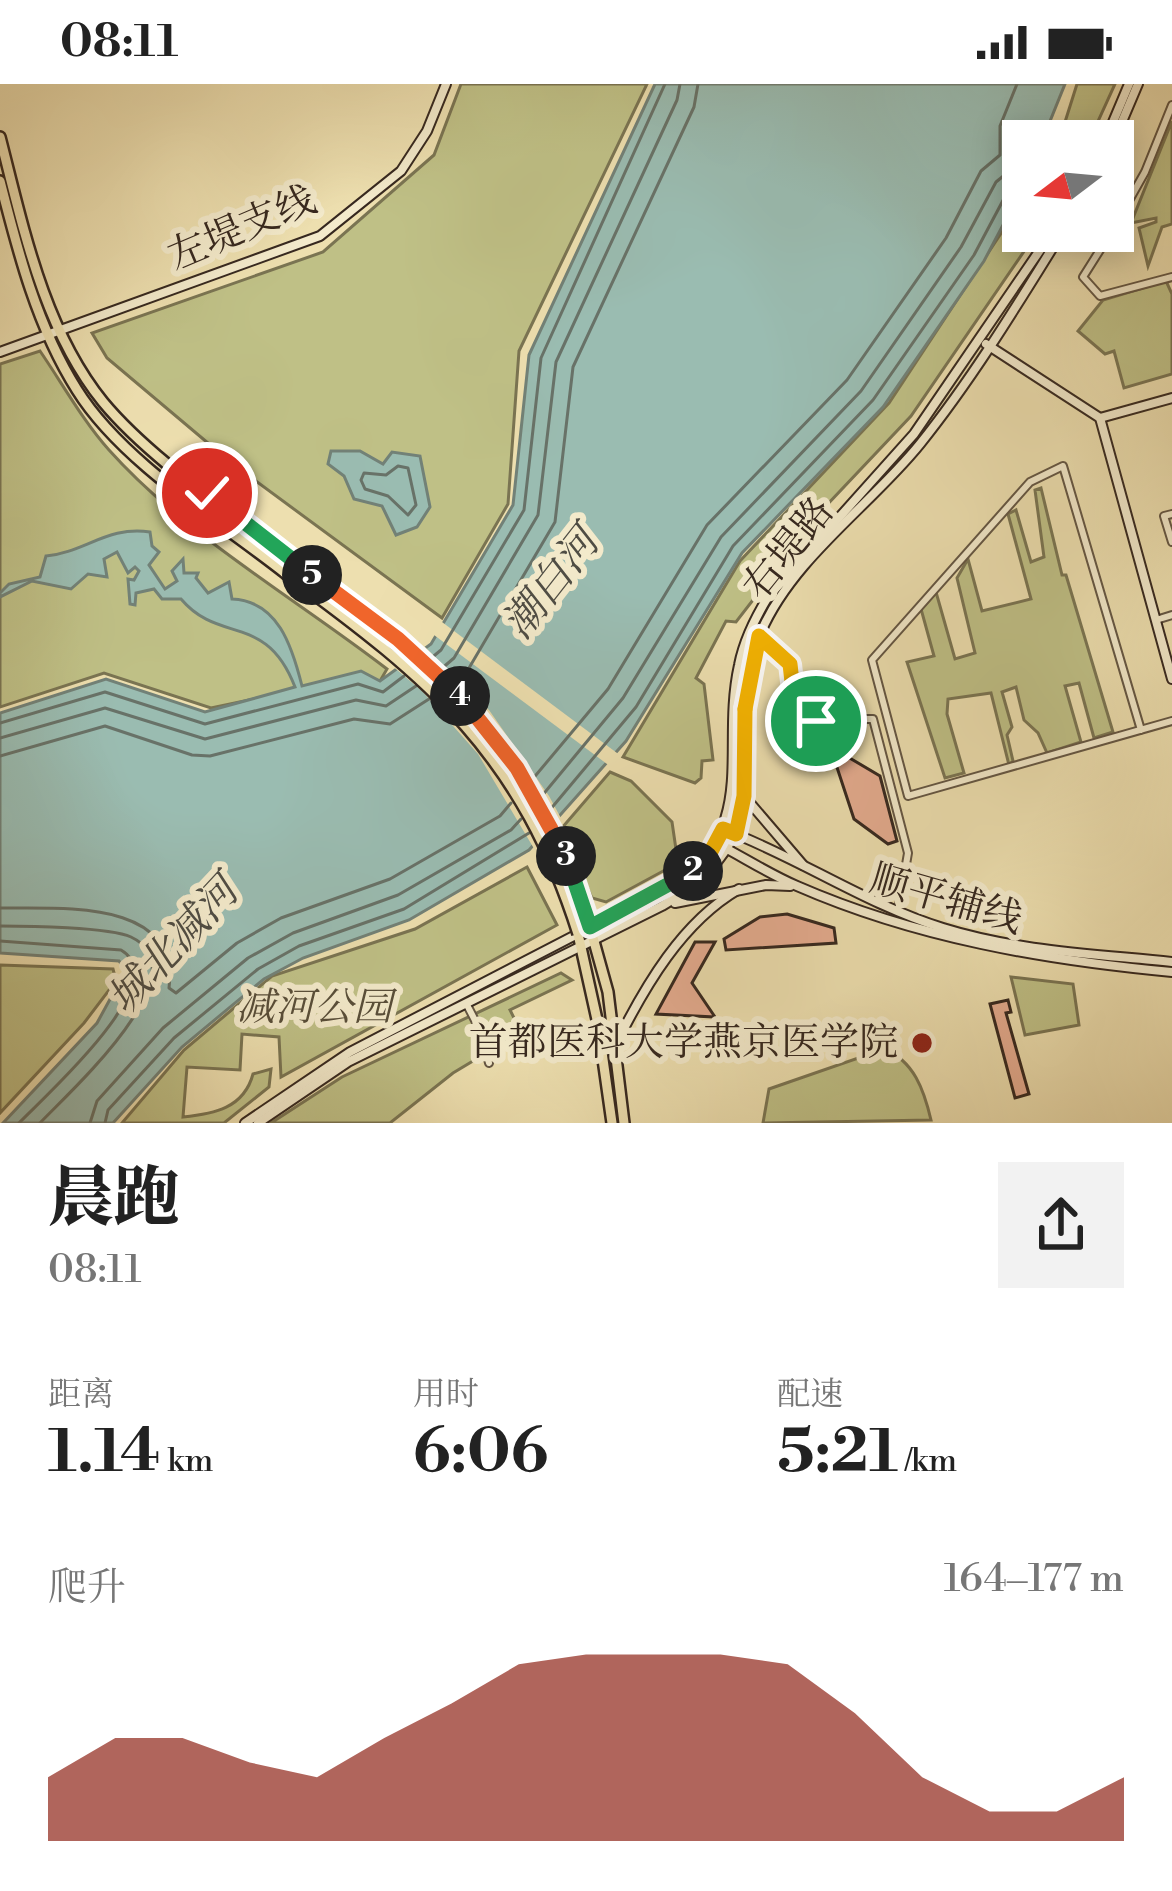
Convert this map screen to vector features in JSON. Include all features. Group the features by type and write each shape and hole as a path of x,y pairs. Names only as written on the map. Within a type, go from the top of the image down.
{"main road":[{"name":"左堤支线","path":"0,352 320,236 400,171 427,131 446,84"},
{"path":"1118,120 1134,84"},
{"path":"0,137 25,235 62,332 104,403 294,562 398,639 489,730 556,833 608,992 623,1123"},
{"path":"0,182 24,271 50,336 76,389 105,425 163,478 390,649 471,728 524,806 560,879 579,939 612,1123"},
{"name":"右堤路","path":"244,1123 350,1052 579,939 594,940 705,878 730,850 736,834 744,796 745,696 759,636 790,586 920,444 1040,252"},
{"name":"右堤路","path":"258,1123 348,1062 466,1003 694,870 716,843 730,813 738,667 755,619 768,597 914,434 1048,252"},
{"path":"985,342 1100,418 1172,679"},
{"path":"1100,418 1172,398"},
{"path":"744,796 808,871"},
{"name":"顺平辅线","path":"723,829 896,915 1021,954 1172,972"},
{"name":"顺平辅线","path":"716,843 797,887 944,928 1029,948 1172,962"},
{"path":"662,906 740,889 797,887"},
{"path":"615,1046 638,1003 694,923 740,889"}],"street":[{"path":"1134,191 1172,105"},
{"path":"1098,252 1083,277 1100,296 1172,277"},
{"path":"1141,730 1064,466 1030,482 872,659 872,675 908,796 1172,722"},
{"path":"1172,514 1164,516 1172,542"},
{"path":"1156,620 1172,615"},
{"path":"759,636 790,664 796,718 873,719 908,854 896,915"},
{"path":"466,1003 481,1032 489,1063"}],"green space":[{"path":"461,84 647,84 519,351 508,504 442,618 234,465 107,358 92,333 323,252 434,155"},
{"path":"1077,84 1115,84 1099,120 1066,120"},
{"path":"1172,121 1172,224 1162,227 1148,266 1139,228 1156,218 1134,222"},
{"path":"1002,232 1002,252 1024,252 911,416 825,507 736,622 726,621 696,678 704,684 713,760 702,761 701,778 695,783 623,757 740,561 889,403"},
{"path":"1166,281 1172,294 1172,374 1124,388 1114,351 1105,354 1078,331 1103,300"},
{"path":"40,351 90,427 139,481 207,538 387,669 380,681 211,708 104,673 0,707 0,364"},
{"path":"1041,488 1062,575 1066,575 1113,732 1094,738 1079,683 1065,686 1081,742 1047,753 1038,733 1024,720 1016,687 1002,692 1012,727 1007,735 1013,761 1009,765 991,693 948,699 947,714 964,773 945,778 907,662 934,656 921,609 936,592 955,659 975,653 957,578 968,559 982,611 1031,599 1008,514 1016,510 1031,562 1044,557 1035,490"},
{"path":"610,772 631,781 672,822 678,863 606,902 592,898 561,829"},
{"name":"减河公园","path":"527,867 557,925 281,1077 279,1037 242,1034 240,1070 187,1067 183,1117 226,1107 243,1095 253,1074 271,1069 269,1087 224,1123 122,1123 184,1050 272,976 415,929"},
{"path":"0,965 113,969 116,981 84,1023 0,1113"},
{"path":"561,973 572,980 510,1010 521,1032 453,1073 390,1123 271,1123 342,1077"},
{"path":"1011,977 1073,984 1079,1025 1025,1035"},
{"path":"884,1049 903,1061 916,1078 931,1120 763,1123 769,1089"}],"water":[{"path":"655,84 1065,84 1050,120 1002,120 1002,227 984,261 883,407 742,553 626,741 529,850 409,920 303,958 264,979 182,1047 113,1123 3,1123 97,1023 126,970 119,961 0,953 0,713 106,679 205,712 295,687 270,648 211,622 181,599 162,599 154,589 136,593 135,605 130,604 128,579 134,580 139,571 135,567 128,573 117,552 104,559 107,577 88,574 71,589 32,581 0,597 0,593 9,584 40,577 46,556 122,532 150,532 152,546 159,552 149,565 165,589 177,581 172,571 183,559 184,573 198,573 196,578 208,593 229,582 232,599 261,608 280,628 302,686 361,671 380,681 431,644 513,505 529,355"},
{"path":"331,451 360,451 383,464 392,452 420,456 430,507 417,527 396,535 382,506 354,499 344,476 328,464"}],"pier":[{"path":"438,619 621,756 611,767 430,632"},
{"path":"421,643 489,710 549,796 563,822 536,852 478,754 422,691 390,664"}],"building":[{"path":"840,727 848,757 880,776 897,841 888,844 854,819 825,731"},
{"path":"787,914 834,928 836,943 726,950 724,939 760,917"},
{"path":"695,942 715,942 692,983 715,1017 656,1014"},
{"path":"1008,1000 1011,1012 1006,1013 1029,1094 1015,1098 990,1004"}],"place":[{"name":"首都医科大学燕京医学院","path":"922,1043"}],"route":[{"path":"207,493 398,639 461,697 517,768 556,833 590,927 694,870 723,829 736,834 744,796 745,696 759,636 790,664 796,718 816,721"}],"water label":[{"name":"潮白河","path":"552,584"},
{"name":"城北减河","path":"174,946"}]}
